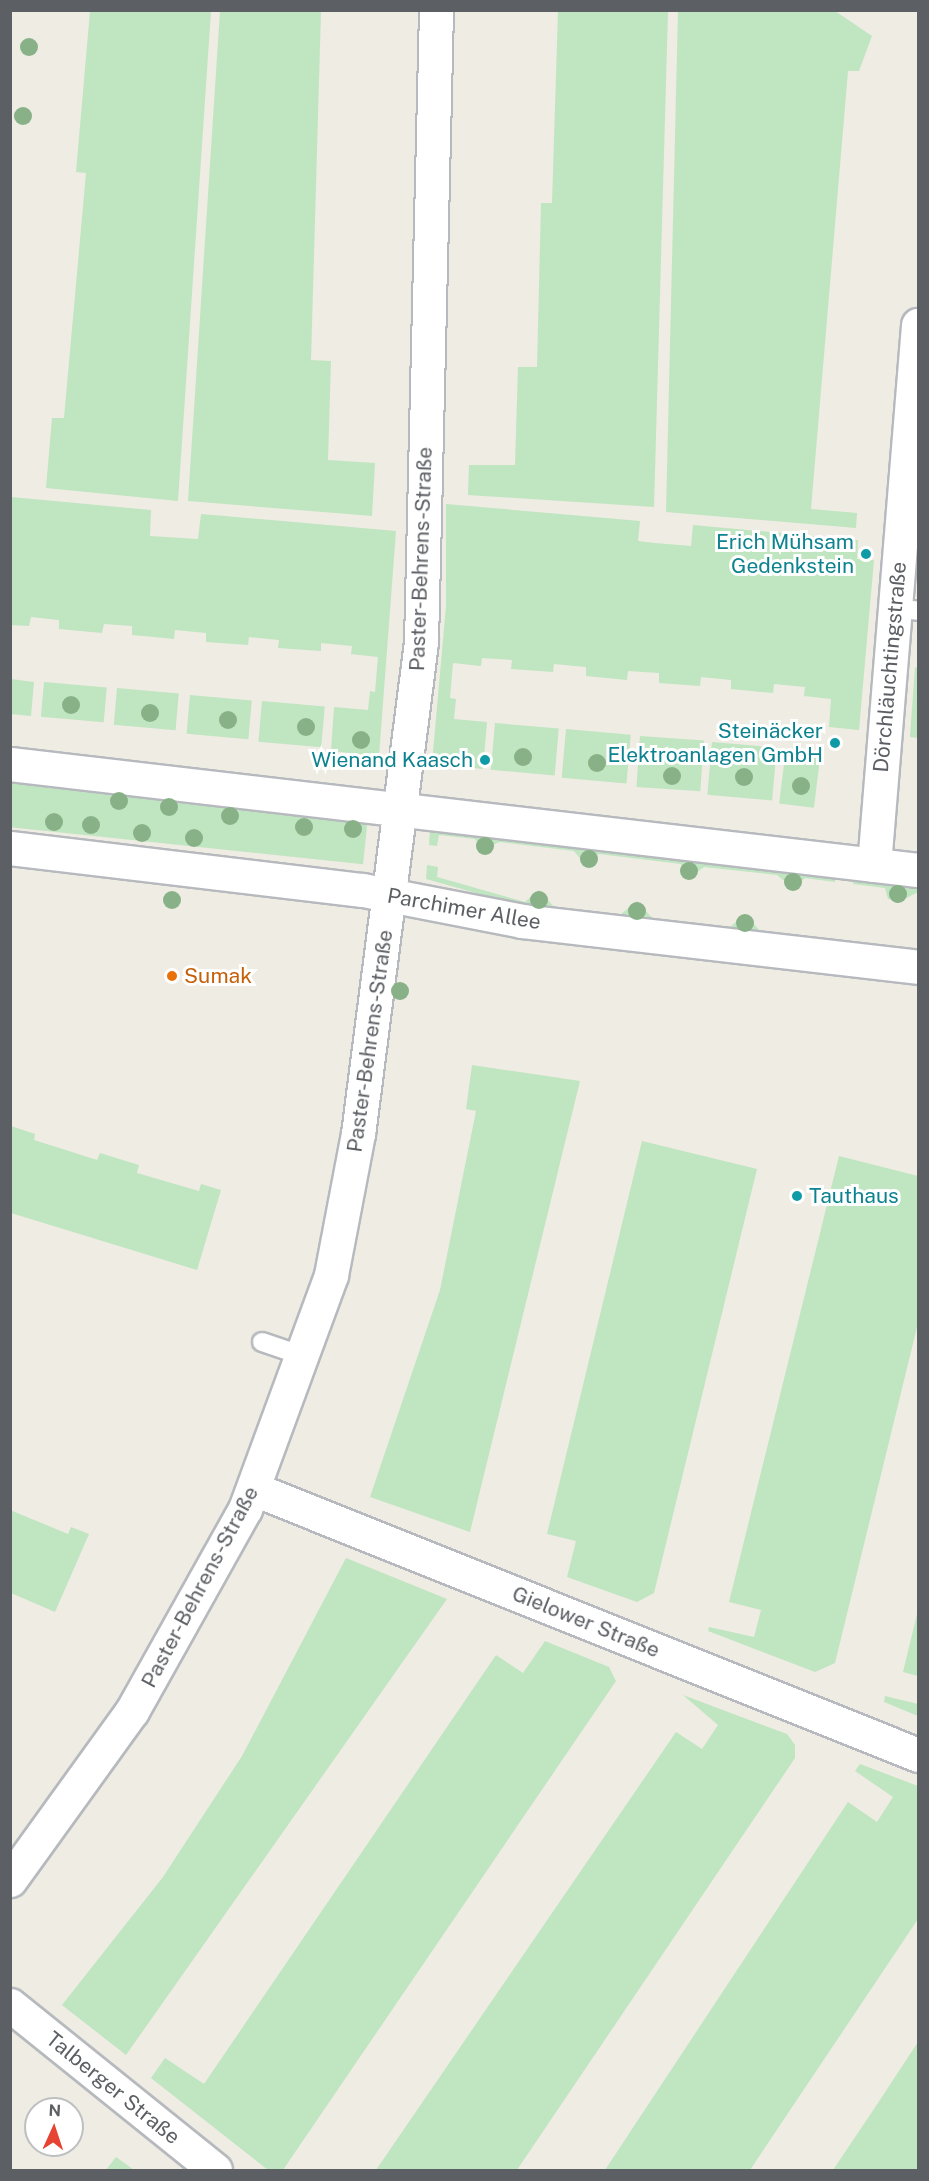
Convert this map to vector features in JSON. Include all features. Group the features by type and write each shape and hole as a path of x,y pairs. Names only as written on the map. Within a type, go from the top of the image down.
{"street":[{"name":"Paster-Behrens-Straße","path":"10,1880 132,1711 254,1490 331,1275 356,1146 391,896 421,642 436,10"},
{"name":"Dörchläuchtingstraße","path":"874,865 907,610 918,325"},
{"path":"10,764 918,870"},
{"name":"Parchimer Allee","path":"10,848 391,896 522,921 918,968"},
{"name":"Gielower Straße","path":"254,1490 918,1755"},
{"name":"Talberger Straße","path":"10,2005 215,2170"}],"lane":[{"path":"262,1342 303,1356"}],"green space":[{"path":"90,11 211,11 178,501 46,488 52,418 64,418 86,173 76,172"},
{"path":"220,11 321,11 311,360 331,361 328,460 375,463 372,516 188,501"},
{"path":"558,11 668,11 654,507 468,495 469,465 515,465 518,367 537,367 541,203 552,203"},
{"path":"678,11 835,11 872,36 859,71 848,71 811,509 857,513 856,528 666,512"},
{"path":"11,497 151,510 150,536 198,539 201,514 396,531 379,756 331,751 334,707 368,710 370,691 375,692 378,657 351,654 352,646 321,643 321,651 278,648 279,640 249,637 248,645 206,642 206,633 175,630 174,639 132,635 132,626 104,624 102,633 59,629 59,620 31,617 29,626 11,625"},
{"path":"446,504 640,521 638,541 655,543 691,546 693,525 858,540 857,559 874,560 859,730 829,727 831,699 804,696 805,687 774,684 773,693 731,689 731,680 701,677 700,686 659,683 659,673 628,671 627,680 586,676 586,667 554,664 553,672 511,669 512,660 482,658 481,666 453,663 450,698 456,699 454,719 487,722 483,769 432,763 446,606"},
{"path":"915,667 918,668 918,738 910,737"},
{"path":"11,679 34,682 31,716 11,714"},
{"path":"44,682 107,687 104,722 41,717"},
{"path":"117,688 179,693 176,730 114,725"},
{"path":"190,695 252,700 248,739 187,734"},
{"path":"262,701 325,706 321,747 258,742"},
{"path":"495,723 559,729 555,775 491,770"},
{"path":"566,729 631,735 626,783 562,778"},
{"path":"640,736 704,740 700,791 636,787"},
{"path":"712,742 777,748 772,800 707,795"},
{"path":"786,748 821,752 814,808 779,804"},
{"path":"11,779 368,817 363,864 10,827"},
{"path":"430,829 836,876 835,882 805,878 793,888 777,875 704,867 692,876 681,874 681,864 599,854 584,863 574,851 499,842 482,851 475,839 439,835 437,846 429,845"},
{"path":"427,865 438,867 437,877 525,902 539,890 554,907 620,915 637,901 653,919 729,928 745,914 761,932 815,938 814,942 523,906 426,879"},
{"path":"854,878 918,885 918,892 901,901 888,899 885,888 853,884"},
{"path":"472,1065 580,1081 470,1532 370,1497 440,1290 476,1111 466,1109"},
{"path":"11,1126 35,1134 34,1140 97,1160 100,1153 139,1165 137,1173 199,1191 201,1184 221,1190 197,1270 11,1213"},
{"path":"642,1141 757,1169 654,1593 637,1602 567,1577 576,1541 547,1534"},
{"path":"839,1156 918,1176 918,1323 835,1663 815,1672 708,1631 709,1627 754,1637 761,1610 729,1602"},
{"path":"10,1510 68,1534 71,1527 89,1534 55,1612 11,1593"},
{"path":"346,1558 447,1599 126,2055 62,2005 163,1877 242,1756"},
{"path":"918,1610 918,1676 903,1672"},
{"path":"545,1641 609,1667 616,1681 283,2170 268,2170 151,2078 165,2058 204,2084 496,1655 523,1673"},
{"path":"683,1695 787,1734 795,1745 795,1758 517,2170 376,2170 676,1732 702,1749 718,1725"},
{"path":"885,1696 918,1704 918,1716 884,1702"},
{"path":"860,1764 918,1786 918,1919 750,2170 605,2170 848,1802 877,1822 893,1797 855,1771"},
{"path":"918,2042 918,2170 833,2170 876,2106"},
{"path":"116,2157 134,2170 106,2170"}],"place":[{"name":"Erich Mühsam Gedenkstein","path":"866,554"},
{"name":"Steinäcker Elektroanlagen GmbH","path":"835,743"},
{"name":"Wienand Kaasch","path":"485,760"},
{"name":"Sumak","path":"172,976"},
{"name":"Tauthaus","path":"797,1196"}]}
